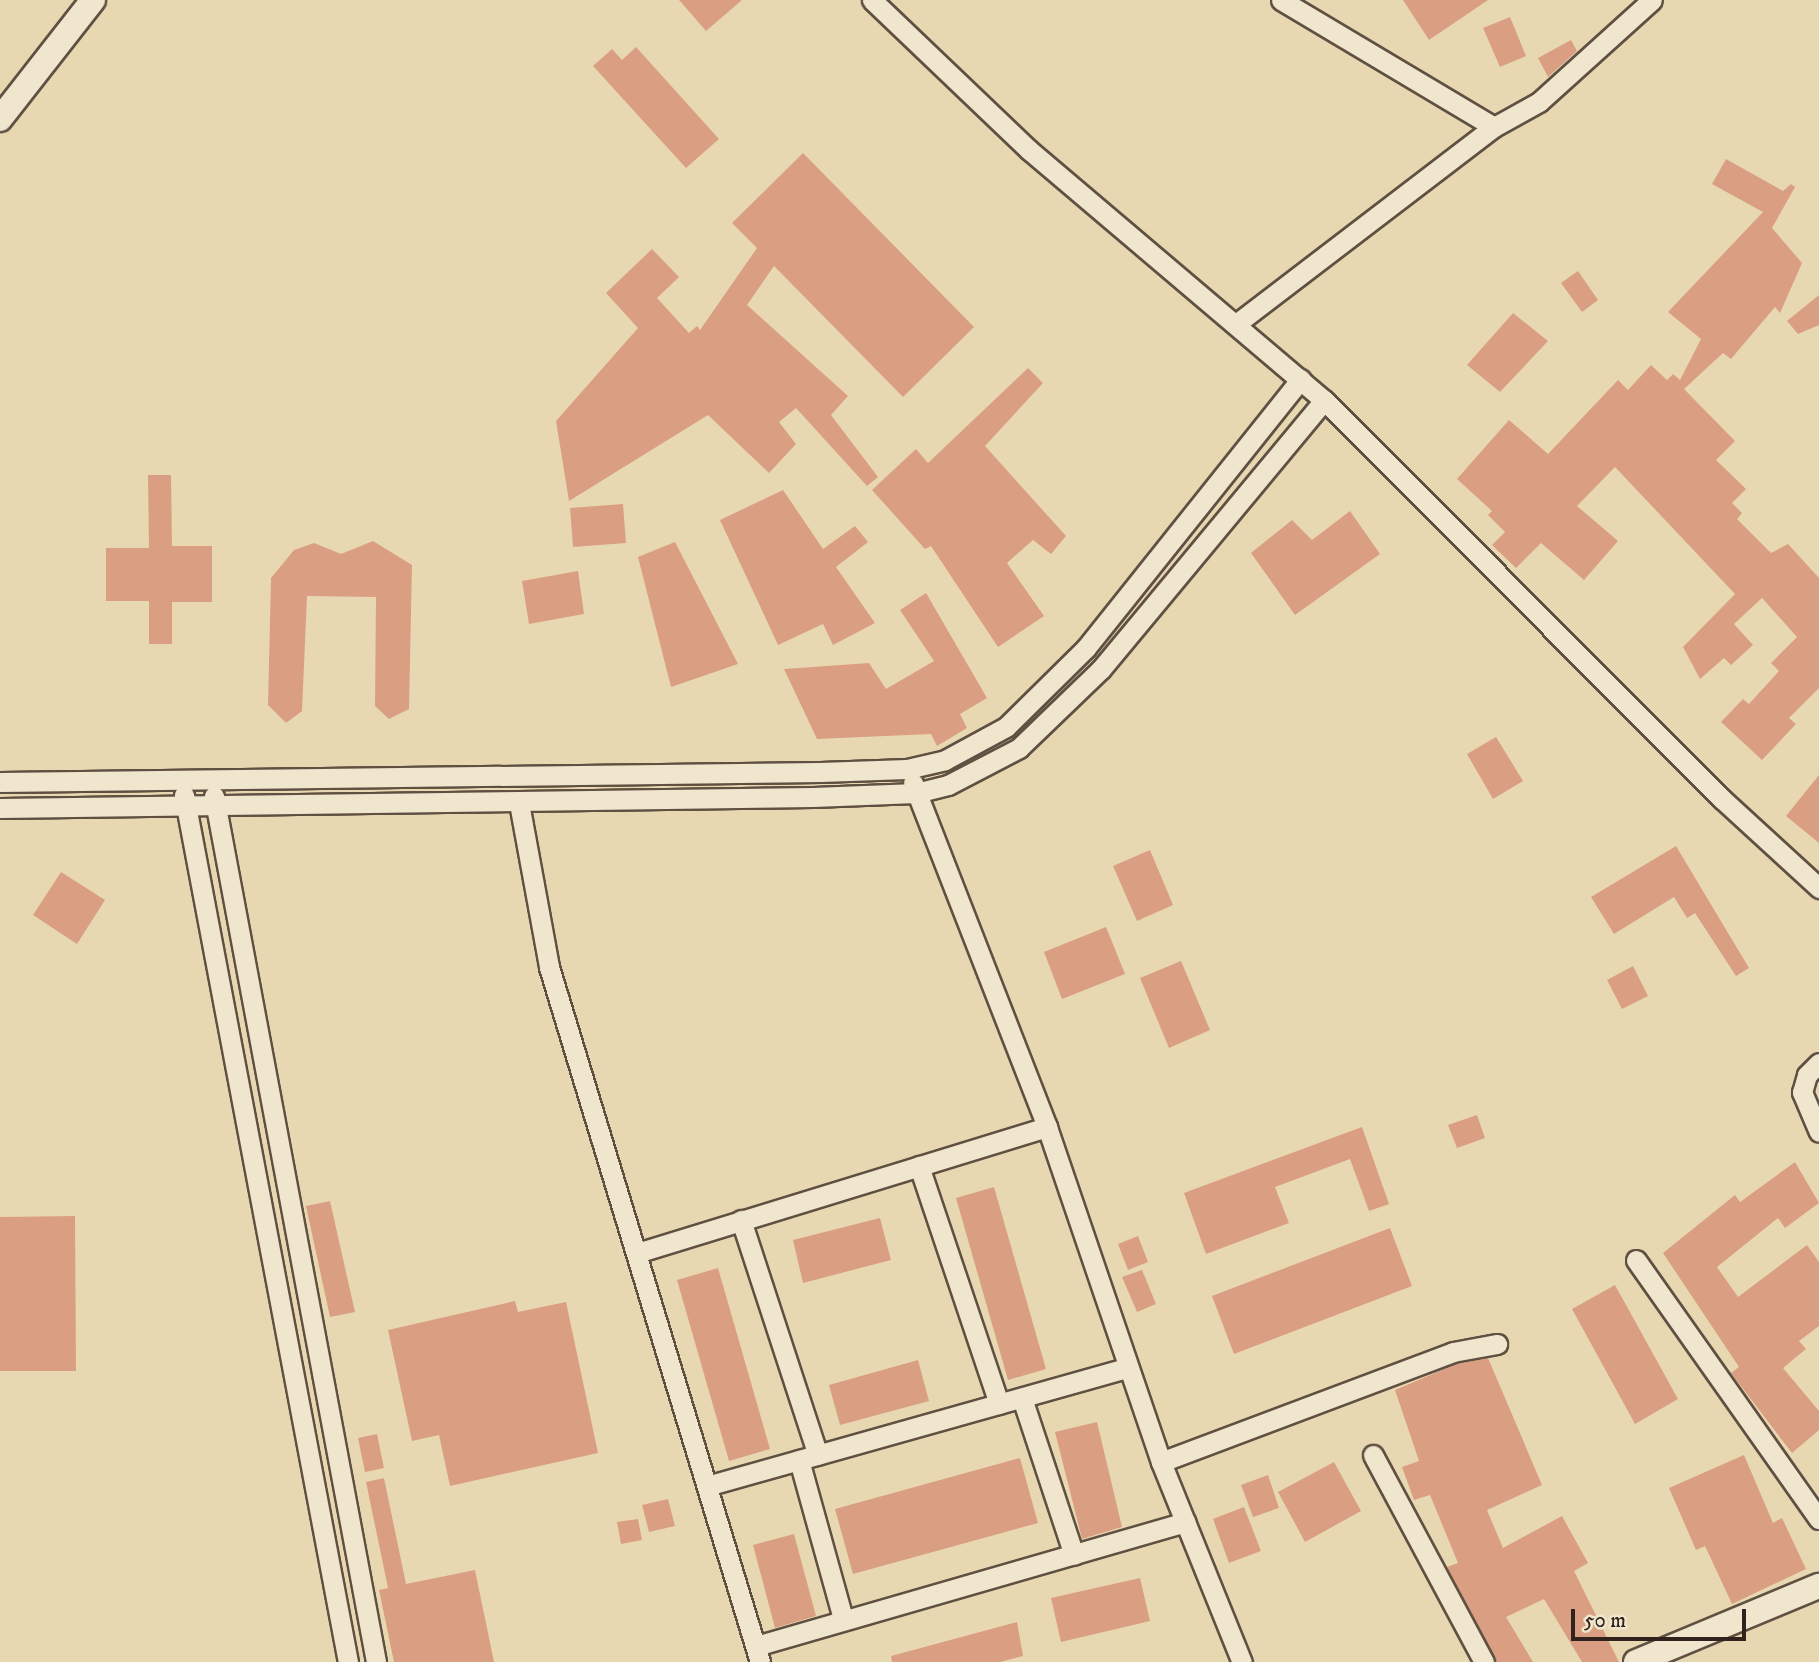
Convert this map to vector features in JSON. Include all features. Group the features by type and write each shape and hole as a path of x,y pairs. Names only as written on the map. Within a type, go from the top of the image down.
{"street":[{"path":"0,120 93,0"},
{"path":"872,0 1058,176 1324,400 1722,799 1819,888"},
{"path":"1280,0 1494,127"},
{"path":"1236,324 1494,127 1539,102 1652,0"},
{"path":"0,782 907,769 945,760 1006,727 1077,657 1301,379"},
{"path":"0,808 519,803 916,793 983,768 1019,748 1046,722 1101,669 1324,400"},
{"path":"907,769 1047,1128 1161,1462 1242,1662"},
{"path":"181,780 269,1225 348,1662"},
{"path":"211,780 376,1662"},
{"path":"519,803 550,967 710,1485 758,1654 844,1619 1185,1522"},
{"path":"1819,1063 1807,1075 1802,1092 1819,1132"},
{"path":"637,1253 1047,1128"},
{"path":"919,1166 999,1404"},
{"path":"741,1220 808,1458 844,1619"},
{"path":"269,1225 292,1222"},
{"path":"1636,1259 1819,1519"},
{"path":"1161,1462 1453,1352 1497,1344"},
{"path":"710,1485 1127,1368"},
{"path":"1022,1398 1074,1555"},
{"path":"1373,1455 1484,1662"},
{"path":"1636,1662 1819,1586"}],"building":[{"path":"679,0 742,0 706,31"},
{"path":"1403,0 1488,0 1429,40"},
{"path":"1510,17 1526,56 1500,67 1483,28"},
{"path":"1571,40 1577,51 1548,77 1538,58"},
{"path":"636,47 719,139 686,168 593,66 612,49 622,60"},
{"path":"803,153 974,327 903,397 774,266 747,305 848,396 831,415 878,477 867,486 796,408 779,422 796,444 769,473 708,415 569,501 556,421 638,328 606,293 652,249 679,277 657,298 689,333 697,326 700,330 757,248 732,223"},
{"path":"1726,159 1783,191 1791,184 1795,187 1772,228 1802,263 1780,313 1775,307 1731,359 1723,353 1684,389 1735,441 1716,460 1746,489 1732,503 1742,513 1737,519 1771,553 1788,544 1819,578 1819,688 1789,718 1796,724 1762,760 1721,722 1743,699 1749,704 1779,671 1771,663 1797,637 1762,598 1734,624 1753,645 1731,665 1724,658 1700,679 1683,647 1735,594 1615,467 1577,506 1618,541 1584,580 1541,543 1516,568 1492,545 1505,532 1488,515 1492,511 1457,479 1509,420 1548,454 1618,380 1628,390 1651,365 1667,380 1673,374 1680,380 1701,339 1668,312 1763,212 1712,184"},
{"path":"1578,271 1598,300 1582,312 1561,283"},
{"path":"1819,295 1819,325 1798,334 1787,321"},
{"path":"1513,313 1548,341 1500,392 1467,365"},
{"path":"1028,368 1043,383 985,446 1066,536 1051,554 1033,540 1007,563 1044,616 998,647 931,546 925,549 872,490 916,449 928,463"},
{"path":"148,475 171,475 172,546 212,546 212,602 172,602 172,644 149,644 149,601 106,601 106,548 149,548"},
{"path":"783,490 823,549 855,526 868,542 836,567 875,623 833,645 823,624 778,645 720,520"},
{"path":"623,504 626,543 573,547 570,508"},
{"path":"1350,511 1380,554 1295,615 1251,553 1292,520 1312,540"},
{"path":"373,541 412,565 409,709 389,719 375,706 376,597 307,596 302,711 286,723 268,705 271,578 294,550 314,543 341,554"},
{"path":"675,542 738,664 671,687 638,557"},
{"path":"578,571 584,614 529,624 522,581"},
{"path":"926,593 987,698 960,714 967,728 937,746 931,734 817,739 784,669 869,663 886,689 934,661 900,610"},
{"path":"1496,737 1523,781 1493,799 1467,754"},
{"path":"1819,775 1819,843 1786,816"},
{"path":"1676,846 1749,968 1736,976 1695,913 1687,918 1674,897 1614,934 1591,897"},
{"path":"1150,850 1173,905 1137,921 1113,866"},
{"path":"61,872 105,900 77,944 33,915"},
{"path":"1106,927 1125,974 1062,999 1044,952"},
{"path":"1181,961 1210,1030 1169,1048 1140,978"},
{"path":"1633,966 1648,996 1622,1009 1607,980"},
{"path":"1477,1115 1485,1138 1457,1148 1448,1125"},
{"path":"1362,1127 1389,1204 1369,1211 1350,1159 1275,1187 1289,1223 1206,1254 1184,1193"},
{"path":"1795,1162 1819,1203 1785,1228 1778,1218 1717,1267 1738,1297 1807,1245 1819,1262 1819,1326 1799,1341 1806,1349 1783,1368 1819,1411 1819,1430 1792,1453 1731,1373 1739,1367 1663,1253 1735,1195 1740,1202"},
{"path":"994,1187 1046,1369 1008,1380 956,1198"},
{"path":"330,1201 355,1312 330,1317 306,1206"},
{"path":"75,1216 76,1371 0,1371 0,1217"},
{"path":"880,1218 891,1260 803,1283 793,1240"},
{"path":"1390,1228 1412,1286 1234,1354 1212,1296"},
{"path":"1138,1236 1148,1262 1128,1270 1118,1244"},
{"path":"718,1268 770,1449 729,1461 677,1280"},
{"path":"1142,1270 1156,1304 1137,1312 1122,1277"},
{"path":"1615,1285 1678,1399 1635,1424 1572,1309"},
{"path":"515,1301 518,1312 566,1302 598,1453 450,1486 439,1435 412,1441 388,1330"},
{"path":"1488,1358 1542,1485 1487,1510 1503,1548 1562,1516 1588,1563 1574,1571 1619,1662 1582,1662 1544,1599 1506,1617 1533,1662 1496,1662 1447,1567 1458,1563 1430,1495 1414,1500 1402,1467 1419,1461 1395,1390 1456,1364"},
{"path":"918,1360 929,1401 840,1425 829,1385"},
{"path":"1097,1422 1122,1527 1082,1539 1055,1432"},
{"path":"377,1434 384,1468 365,1472 358,1438"},
{"path":"1744,1455 1773,1523 1782,1518 1806,1569 1732,1604 1705,1546 1696,1550 1669,1488"},
{"path":"1020,1458 1038,1523 853,1574 835,1509"},
{"path":"1334,1462 1361,1511 1305,1542 1278,1492"},
{"path":"1268,1475 1279,1508 1253,1517 1241,1485"},
{"path":"384,1478 406,1584 475,1570 494,1662 394,1662 379,1590 388,1588 366,1482"},
{"path":"668,1499 675,1526 649,1532 642,1505"},
{"path":"1244,1507 1261,1551 1229,1563 1213,1519"},
{"path":"638,1519 642,1540 621,1544 617,1522"},
{"path":"794,1534 816,1616 775,1628 753,1545"},
{"path":"1140,1578 1150,1621 1061,1642 1051,1598"},
{"path":"1017,1622 1023,1656 1000,1662 892,1662 891,1656"}]}
